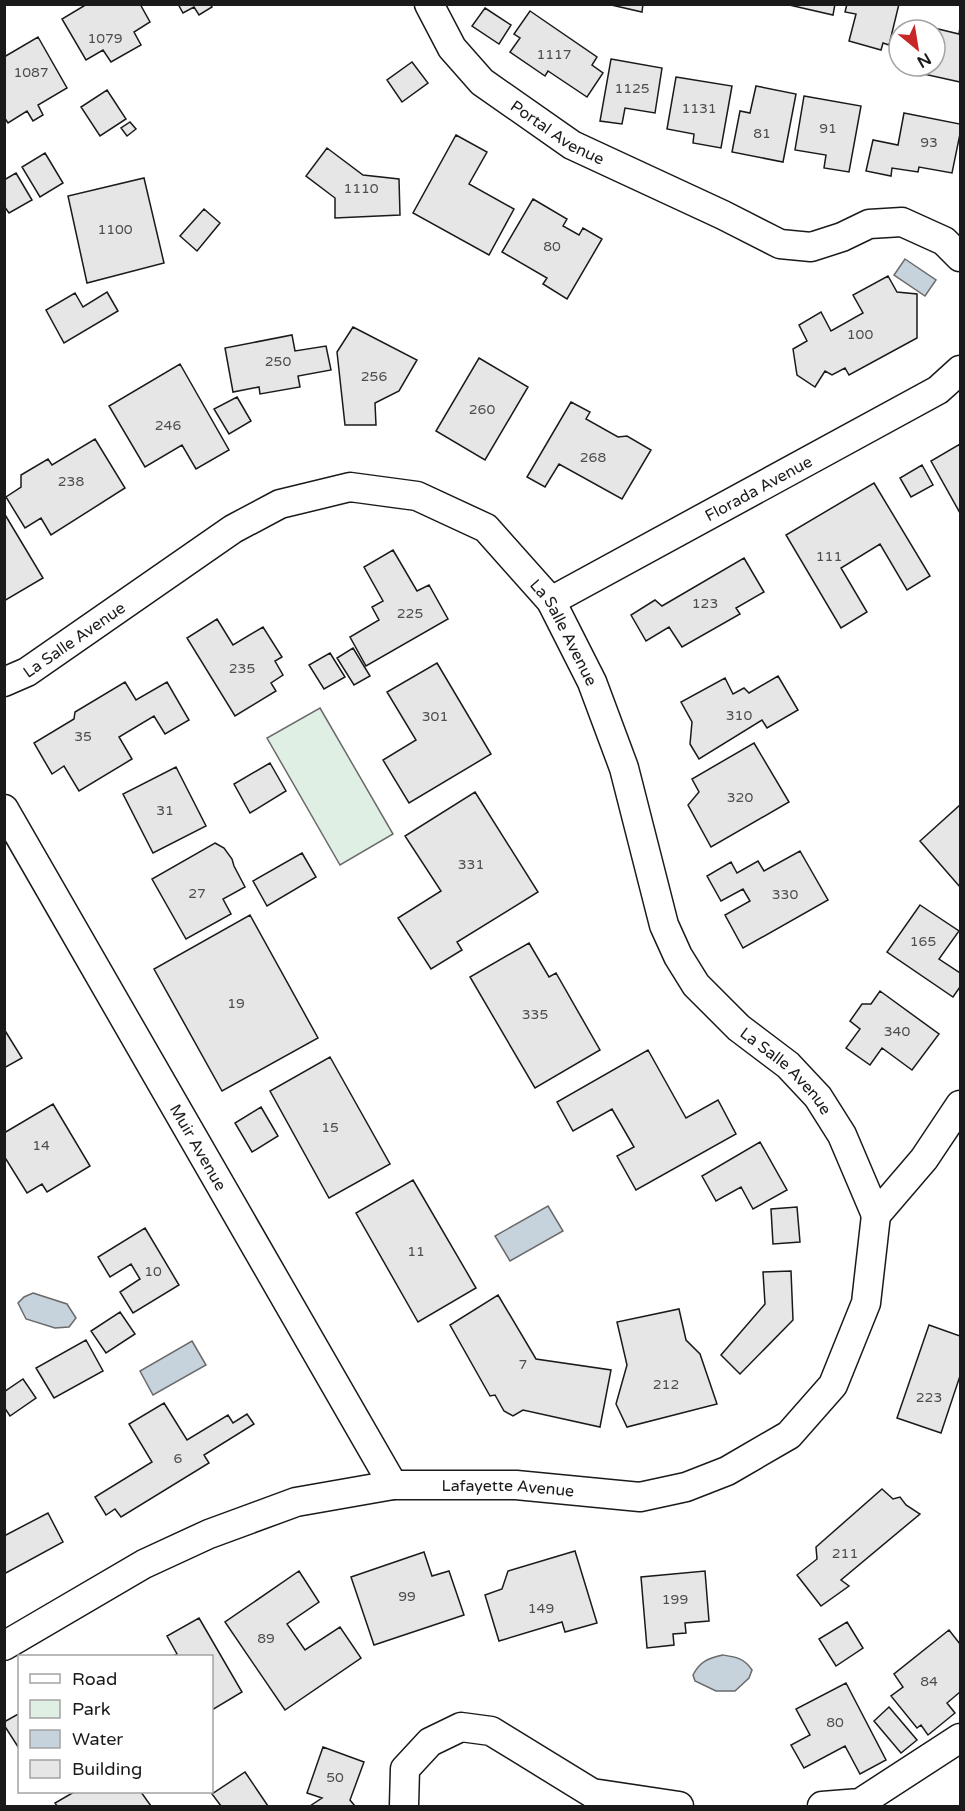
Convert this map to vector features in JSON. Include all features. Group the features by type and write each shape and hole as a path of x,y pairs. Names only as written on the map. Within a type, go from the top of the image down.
{"street":[{"name":"Portal Avenue","path":"429,4 452,48 482,82 572,145 723,214 780,244 811,247 842,237 869,224 902,222 944,241 960,256"},
{"name":"Florada Avenue","path":"551,601 938,390 960,370"},
{"name":"La Salle Avenue","path":"4,682 27,672 233,529 280,504 350,487 417,496 486,528 551,601 592,682 624,768 664,925 678,956 696,985 739,1028 788,1065 818,1097 842,1135 876,1215"},
{"name":"Muir Avenue","path":"4,809 393,1485"},
{"path":"876,1215 924,1159 960,1104"},
{"name":"Lafayette Avenue","path":"4,1646 144,1564 209,1534 296,1502 393,1485 516,1485 640,1497 686,1487 727,1471 789,1435 833,1385 866,1303 876,1215"},
{"path":"404,1806 405,1769 430,1742 461,1727 491,1731 592,1793 679,1806"},
{"path":"822,1806 860,1803 960,1738"}],"green space":[{"path":"320,708 393,834 340,865 267,738"}],"water":[{"path":"905,259 936,280 925,296 894,275"},
{"path":"548,1206 563,1231 510,1261 495,1236"},
{"path":"33,1293 67,1304 76,1318 69,1327 55,1328 26,1319 18,1303"},
{"path":"192,1341 206,1365 153,1395 140,1371"},
{"path":"723,1655 736,1657 746,1663 752,1670 749,1678 735,1691 716,1691 695,1681 693,1675 702,1663"}],"building":[{"path":"87,4 140,4 150,22 134,32 141,45 111,62 103,50 86,60 62,19"},
{"path":"178,4 210,4 212,7 199,15 194,7 183,13"},
{"path":"607,4 643,4 642,12"},
{"path":"785,4 835,4 833,15"},
{"path":"847,4 899,4 896,18 887,18 887,44 883,43 881,50 849,41 856,14 845,12"},
{"path":"485,8 511,25 499,44 472,26"},
{"path":"530,11 597,57 592,65 603,73 587,97 548,71 545,76 510,52 520,38 514,34"},
{"path":"960,27 960,82 942,78 947,78 947,31 959,34"},
{"path":"38,37 67,88 38,105 43,115 33,121 27,111 8,123 4,117 4,57"},
{"path":"611,59 662,68 655,113 625,108 622,124 600,121"},
{"path":"412,62 428,83 402,102 387,80"},
{"path":"676,77 732,86 721,148 693,143 694,134 667,129"},
{"path":"756,86 796,94 783,162 732,152 740,111 750,113"},
{"path":"107,90 126,119 100,136 81,107"},
{"path":"804,96 861,106 849,172 824,168 826,155 795,150"},
{"path":"904,113 960,124 952,173 919,167 918,172 892,168 891,176 866,171 873,140 898,145"},
{"path":"130,122 136,129 127,136 121,128"},
{"path":"456,135 487,152 469,184 514,209 489,255 413,213"},
{"path":"327,148 363,175 399,179 400,215 335,218 335,198 306,176"},
{"path":"45,153 63,183 40,197 22,167"},
{"path":"16,173 32,200 9,213 4,206 4,180"},
{"path":"144,178 164,263 87,283 68,196"},
{"path":"533,199 567,219 563,226 579,235 583,228 602,239 567,299 543,284 547,278 502,252"},
{"path":"204,209 220,223 197,251 180,236"},
{"path":"888,276 897,292 917,294 917,338 849,375 845,368 832,375 825,371 815,387 797,375 793,349 807,341 799,325 821,312 831,331 863,313 853,295"},
{"path":"107,292 118,311 64,343 46,310 75,293 83,307"},
{"path":"353,327 417,360 399,391 375,403 376,425 345,425 337,352"},
{"path":"292,335 295,351 326,346 331,370 298,376 300,387 260,394 259,387 233,392 225,348"},
{"path":"479,358 528,387 485,460 436,431"},
{"path":"180,364 229,450 196,469 182,445 145,467 109,406"},
{"path":"237,397 251,421 229,434 214,409"},
{"path":"571,402 590,412 586,419 618,437 627,436 651,450 622,499 559,464 545,487 527,477"},
{"path":"95,439 125,488 51,535 41,518 25,528 6,497 21,487 21,475 48,459 52,465"},
{"path":"960,444 960,513 931,461"},
{"path":"922,465 933,485 911,497 900,478"},
{"path":"874,483 930,576 907,590 880,544 841,568 867,612 841,628 786,535"},
{"path":"4,513 43,578 4,601"},
{"path":"393,550 417,591 429,585 448,619 366,666 350,637 379,620 372,607 383,601 364,567"},
{"path":"744,558 764,592 736,608 740,614 682,647 669,627 646,641 631,615 655,600 662,606"},
{"path":"217,619 233,645 263,627 282,657 275,661 283,675 271,683 276,691 235,716 187,638"},
{"path":"353,648 370,676 354,685 337,658"},
{"path":"330,653 345,677 324,689 309,665"},
{"path":"437,663 491,754 409,803 383,760 416,740 387,692"},
{"path":"778,676 798,710 767,728 762,720 699,759 690,744 692,722 681,702 725,678 733,694 744,688 749,693"},
{"path":"125,682 136,700 167,682 189,720 165,734 154,716 119,737 132,759 79,791 64,766 52,774 34,743 74,719 75,712"},
{"path":"754,743 789,802 711,847 688,805 699,792 692,779"},
{"path":"270,763 286,791 250,813 234,784"},
{"path":"176,767 206,826 153,853 123,794"},
{"path":"475,792 538,892 457,942 462,950 431,969 398,918 441,891 405,836"},
{"path":"960,805 960,887 920,841"},
{"path":"215,843 224,848 232,859 245,887 223,899 231,914 186,939 152,879"},
{"path":"800,851 828,900 743,948 725,915 750,901 743,889 721,901 707,876 731,862 737,873 758,861 764,871"},
{"path":"302,853 316,877 267,906 253,881"},
{"path":"920,905 959,931 939,959 960,973 960,987 953,997 887,952"},
{"path":"250,915 318,1038 222,1091 154,969"},
{"path":"529,943 549,977 556,973 600,1050 535,1088 470,977"},
{"path":"880,991 939,1034 912,1070 882,1048 870,1065 846,1048 860,1029 850,1021 862,1004 871,1004"},
{"path":"4,1029 22,1058 4,1068"},
{"path":"648,1050 686,1118 718,1100 736,1134 636,1190 617,1156 634,1147 612,1109 573,1131 557,1102"},
{"path":"330,1057 390,1164 329,1198 270,1091"},
{"path":"53,1104 90,1166 47,1192 42,1184 27,1193 4,1156 4,1133"},
{"path":"261,1107 278,1136 252,1152 235,1123"},
{"path":"760,1142 787,1190 753,1209 741,1187 716,1201 702,1176"},
{"path":"413,1180 476,1288 418,1322 356,1213"},
{"path":"797,1207 800,1242 773,1244 771,1209"},
{"path":"145,1228 179,1285 133,1313 120,1292 140,1279 131,1264 110,1277 98,1257"},
{"path":"791,1271 793,1320 740,1374 721,1355 765,1304 763,1272"},
{"path":"498,1295 536,1359 611,1370 600,1427 523,1410 513,1416 504,1411 495,1395 490,1396 450,1325"},
{"path":"679,1309 686,1340 700,1354 717,1404 627,1427 616,1404 627,1365 617,1322"},
{"path":"120,1312 135,1334 106,1353 91,1331"},
{"path":"929,1325 960,1336 960,1376 941,1433 897,1418"},
{"path":"86,1340 103,1371 54,1398 36,1368"},
{"path":"23,1379 36,1398 10,1416 4,1407 4,1392"},
{"path":"164,1403 187,1440 228,1415 233,1423 247,1414 254,1424 204,1455 209,1463 121,1517 115,1509 106,1515 95,1497 152,1462 129,1424"},
{"path":"882,1489 893,1499 900,1497 906,1505 920,1514 841,1580 849,1586 821,1606 797,1575 817,1559 816,1547"},
{"path":"48,1513 63,1542 4,1574 4,1536"},
{"path":"575,1551 597,1623 565,1632 562,1622 499,1641 485,1595 502,1589 508,1571"},
{"path":"424,1552 432,1576 449,1571 464,1615 374,1645 351,1577"},
{"path":"299,1571 319,1602 287,1624 305,1650 340,1627 361,1658 285,1710 225,1622"},
{"path":"705,1571 709,1621 685,1623 686,1633 673,1634 674,1645 647,1648 641,1577"},
{"path":"199,1618 242,1692 213,1709 213,1655 175,1655 177,1654 167,1636"},
{"path":"847,1622 863,1648 836,1666 819,1639"},
{"path":"949,1630 960,1644 960,1692 947,1703 955,1713 928,1735 921,1725 917,1728 891,1696 903,1687 894,1674"},
{"path":"846,1683 886,1760 860,1774 845,1746 804,1768 791,1745 810,1735 796,1709"},
{"path":"889,1707 917,1740 901,1753 874,1721"},
{"path":"18,1714 18,1747 4,1725 4,1722"},
{"path":"323,1747 364,1762 350,1800 355,1806 310,1806 322,1798 307,1793"},
{"path":"245,1772 268,1806 221,1806 212,1794"},
{"path":"72,1793 142,1793 151,1806 57,1806 55,1803"}]}
